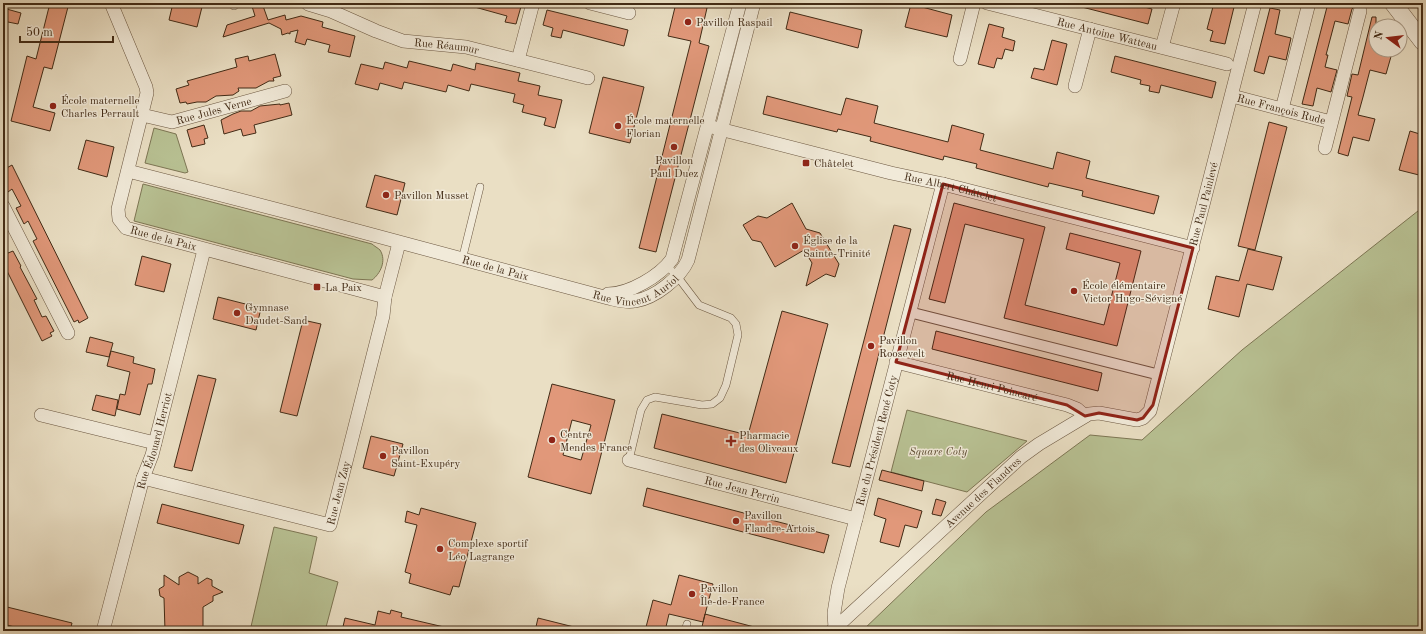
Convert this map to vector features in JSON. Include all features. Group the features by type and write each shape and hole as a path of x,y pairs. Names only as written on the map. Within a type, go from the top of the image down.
{"street":[{"path":"111,3 146,87 146,99 128,171"},
{"path":"518,60 533,3"},
{"path":"590,3 629,13"},
{"name":"Rue Vincent Auriol","path":"592,294 614,294 626,292 667,266 674,254 740,3"},
{"name":"Rue Vincent Auriol","path":"592,294 618,301 636,301 653,294 669,284 684,268 688,260 754,3"},
{"path":"960,59 974,3"},
{"name":"Rue Antoine Watteau","path":"987,3 1227,64"},
{"path":"1162,47 1174,3"},
{"name":"Rue Paul Painlevé","path":"1153,405 1255,3"},
{"path":"1282,109 1309,3"},
{"path":"1393,3 1423,42"},
{"name":"Rue Réaumur","path":"308,4 331,11 376,32 403,41 466,47 588,78"},
{"path":"1325,148 1360,11"},
{"path":"1075,86 1090,29"},
{"name":"Rue Jules Verne","path":"142,115 172,122 285,91"},
{"name":"Rue François Rude","path":"1232,96 1331,122"},
{"name":"Rue Albert Châtelet","path":"708,126 896,175 943,184 1193,248"},
{"name":"Rue de la Paix","path":"385,297 130,230 123,226 118,214 128,171 592,294"},
{"name":"Rue du Président René Coty","path":"833,629 835,602 943,184"},
{"path":"3,206 68,333"},
{"path":"385,297 399,243"},
{"name":"Rue Édouard Herriot","path":"103,631 143,478 152,455 204,250"},
{"name":"Rue Jean Zay","path":"143,478 330,525 382,316 385,297"},
{"path":"909,312 1160,375"},
{"name":"Rue Henri Poincaré","path":"896,362 1067,405 1077,409 1085,416"},
{"name":"Avenue des Flandres","path":"833,629 1022,457 1039,444 1085,416 1099,413 1137,420 1143,418 1150,411 1153,405"},
{"path":"41,415 155,443"},
{"name":"Rue Jean Perrin","path":"629,460 856,519"}],"lane":[{"path":"462,260 480,187"},
{"path":"629,460 641,410 647,400 655,397 702,405 712,404 720,398 726,385 738,335 736,324 731,318 699,305 677,276 667,266"}],"highlighted area":[{"path":"943,184 1193,248 1153,405 1143,418 1137,420 1099,413 1085,416 1067,405 896,362"}],"green space":[{"path":"154,128 176,134 188,172 185,173 145,163"},
{"path":"143,184 372,244 380,250 382,254 382,267 372,280 353,279 134,221"},
{"path":"1423,207 1423,631 862,631 986,512 1090,435 1142,440 1242,350"},
{"name":"Square Coty","path":"907,410 1027,441 967,492 891,472"},
{"path":"274,527 317,537 309,573 338,582 325,631 250,631"}],"building":[{"path":"50,3 69,3 52,69 44,67 33,107 55,113 50,131 11,121 27,56 36,59"},
{"path":"173,3 203,3 197,27 169,20"},
{"path":"251,3 262,3 268,20 285,15 286,20 301,16 323,22 322,27 355,36 350,57 328,52 330,45 307,39 305,45 295,42 298,30 290,32 290,34 288,33 282,35 281,29 269,23 223,37 227,25 255,16"},
{"path":"471,3 522,3 516,24 505,22 507,16 471,6"},
{"name":"Pavillon Paul Duez","path":"676,3 689,3 707,8 699,43 709,46 656,252 639,248 691,41 668,36"},
{"path":"1079,3 1129,3 1152,9 1148,24 1078,6"},
{"path":"1214,3 1235,3 1225,44 1210,41 1213,31 1207,29"},
{"path":"1328,3 1357,3 1352,9 1348,24 1335,21 1326,55 1328,55 1325,67 1337,70 1331,92 1317,88 1313,106 1302,104"},
{"path":"911,4 952,15 947,37 905,27"},
{"path":"3,8 21,13 18,24 3,21"},
{"path":"1270,8 1280,10 1275,34 1291,38 1286,60 1269,56 1264,74 1254,71"},
{"path":"547,10 628,30 624,46 563,30 561,38 551,36 553,28 543,25"},
{"path":"790,12 862,30 858,48 786,29"},
{"path":"989,24 1004,28 1002,37 1015,41 1013,51 1005,49 1002,59 997,58 994,68 978,64"},
{"path":"1368,34 1368,58 1391,58 1386,74 1370,70 1358,115 1375,119 1369,141 1353,137 1348,156 1338,153 1352,97 1347,96 1352,74 1358,75"},
{"path":"1052,40 1067,44 1057,85 1031,78 1034,68 1044,70"},
{"path":"275,54 281,76 273,78 274,81 269,81 256,88 238,88 239,91 233,95 216,96 206,102 187,104 186,102 180,103 176,89 189,85 187,81 237,67 235,59 248,56 249,61"},
{"path":"1115,56 1216,82 1212,98 1161,85 1159,93 1149,91 1150,86 1140,84 1141,80 1111,72"},
{"path":"409,61 451,71 453,64 475,70 476,63 520,73 518,81 540,86 538,95 562,100 555,128 544,125 546,118 522,112 524,105 513,102 515,94 471,84 469,91 448,85 446,92 404,82 402,89 380,83 378,90 355,84 361,64 383,69 385,62 407,68"},
{"path":"603,77 644,87 630,143 589,133"},
{"path":"767,96 841,115 846,98 878,106 874,123 948,142 952,125 984,134 980,150 1053,169 1057,152 1090,161 1086,178 1159,196 1154,214 1082,196 1083,191 1049,183 1048,187 976,168 977,164 944,156 943,160 870,141 871,137 838,129 837,132 763,114"},
{"path":"289,103 292,115 254,125 256,133 243,136 241,129 224,134 221,120 233,114 241,111 251,111 260,106"},
{"path":"1269,122 1287,127 1255,250 1238,246"},
{"path":"204,125 208,138 204,139 205,144 192,147 187,130"},
{"path":"1410,131 1423,135 1423,176 1399,170"},
{"path":"86,140 114,147 107,177 78,169"},
{"path":"12,165 88,318 79,323 78,320 74,322 33,241 37,239 28,221 24,224 16,208 21,206 12,189 8,192 3,182 3,170"},
{"name":"Pavillon Musset","path":"375,175 405,183 397,215 366,207"},
{"name":"Église de la Sainte-Trinité","path":"792,203 806,229 820,233 839,264 835,277 826,274 806,286 812,263 804,250 775,267 761,242 752,240 743,225 758,216 767,218"},
{"path":"954,203 1045,227 1025,305 1104,325 1120,263 1066,249 1070,233 1141,251 1117,346 1004,318 1024,239 965,224 945,303 929,299"},
{"name":"Pavillon Roosevelt","path":"894,225 911,229 850,467 832,463"},
{"path":"1248,249 1282,257 1273,290 1247,284 1239,317 1208,309 1216,276 1239,281"},
{"path":"13,251 37,299 34,300 42,317 46,316 54,331 50,333 52,336 42,341 3,263 3,255"},
{"path":"142,256 171,264 164,292 135,285"},
{"name":"Gymnase Daudet-Sand","path":"218,297 261,308 256,330 213,319"},
{"path":"782,311 828,324 786,483 654,448 662,414 748,435"},
{"path":"303,320 321,324 297,416 280,412"},
{"path":"936,331 1102,373 1098,391 932,349"},
{"path":"90,337 113,343 109,357 86,352"},
{"path":"111,351 134,357 133,363 155,369 152,384 148,384 140,415 117,409 120,394 125,395 130,372 107,366"},
{"path":"198,375 216,379 192,471 174,467"},
{"name":"Centre Mendes France","path":"552,384 615,400 591,494 528,477","holes":["572,420 591,425 581,460 563,455"]},
{"path":"96,395 118,400 115,416 92,410"},
{"name":"Pavillon Saint-Exupéry","path":"371,436 403,444 394,476 363,468"},
{"path":"882,470 924,481 922,491 879,480"},
{"name":"Pavillon Flandre-Artois","path":"647,488 829,535 824,553 643,506"},
{"path":"878,498 922,511 917,528 905,525 899,547 880,542 886,519 874,515"},
{"path":"936,499 946,502 941,516 932,514"},
{"path":"162,504 244,525 239,544 157,523"},
{"name":"Complexe sportif Léo Lagrange","path":"421,508 476,523 459,587 453,586 450,595 409,583 411,574 405,572 417,525 405,522 407,511 419,515"},
{"path":"188,572 198,577 198,584 207,578 212,580 212,586 223,592 213,596 213,601 203,607 203,631 165,631 164,598 160,596 159,589 164,586 164,575 179,585 179,577"},
{"name":"Pavillon Île-de-France","path":"679,575 713,584 703,622 669,614 665,631 645,631 653,600 671,605"},
{"path":"3,606 72,623 70,631 30,631 3,624"},
{"path":"391,610 402,613 401,617 444,627 444,631 395,631 384,628 383,631 342,631 345,618 375,625 378,611 390,614"},
{"path":"705,614 758,628 757,631 701,631"},
{"path":"538,618 574,627 574,631 535,631"}],"place":[{"name":"Pavillon Raspail","path":"688,22"},
{"name":"École maternelle Charles Perrault","path":"53,106"},
{"name":"École maternelle Florian","path":"618,126"},
{"name":"Pavillon Paul Duez","path":"674,147"},
{"name":"Châtelet","path":"806,163"},
{"name":"Pavillon Musset","path":"386,195"},
{"name":"Église de la Sainte-Trinité","path":"795,246"},
{"name":"La Paix","path":"317,287"},
{"name":"École élémentaire Victor Hugo-Sévigné","path":"1074,291"},
{"name":"Gymnase Daudet-Sand","path":"237,313"},
{"name":"Pavillon Roosevelt","path":"871,346"},
{"name":"Centre Mendes France","path":"552,440"},
{"name":"Pharmacie des Oliveaux","path":"731,441"},
{"name":"Pavillon Saint-Exupéry","path":"383,456"},
{"name":"Pavillon Flandre-Artois","path":"736,521"},
{"name":"Complexe sportif Léo Lagrange","path":"440,549"},
{"name":"Pavillon Île-de-France","path":"692,594"}]}
